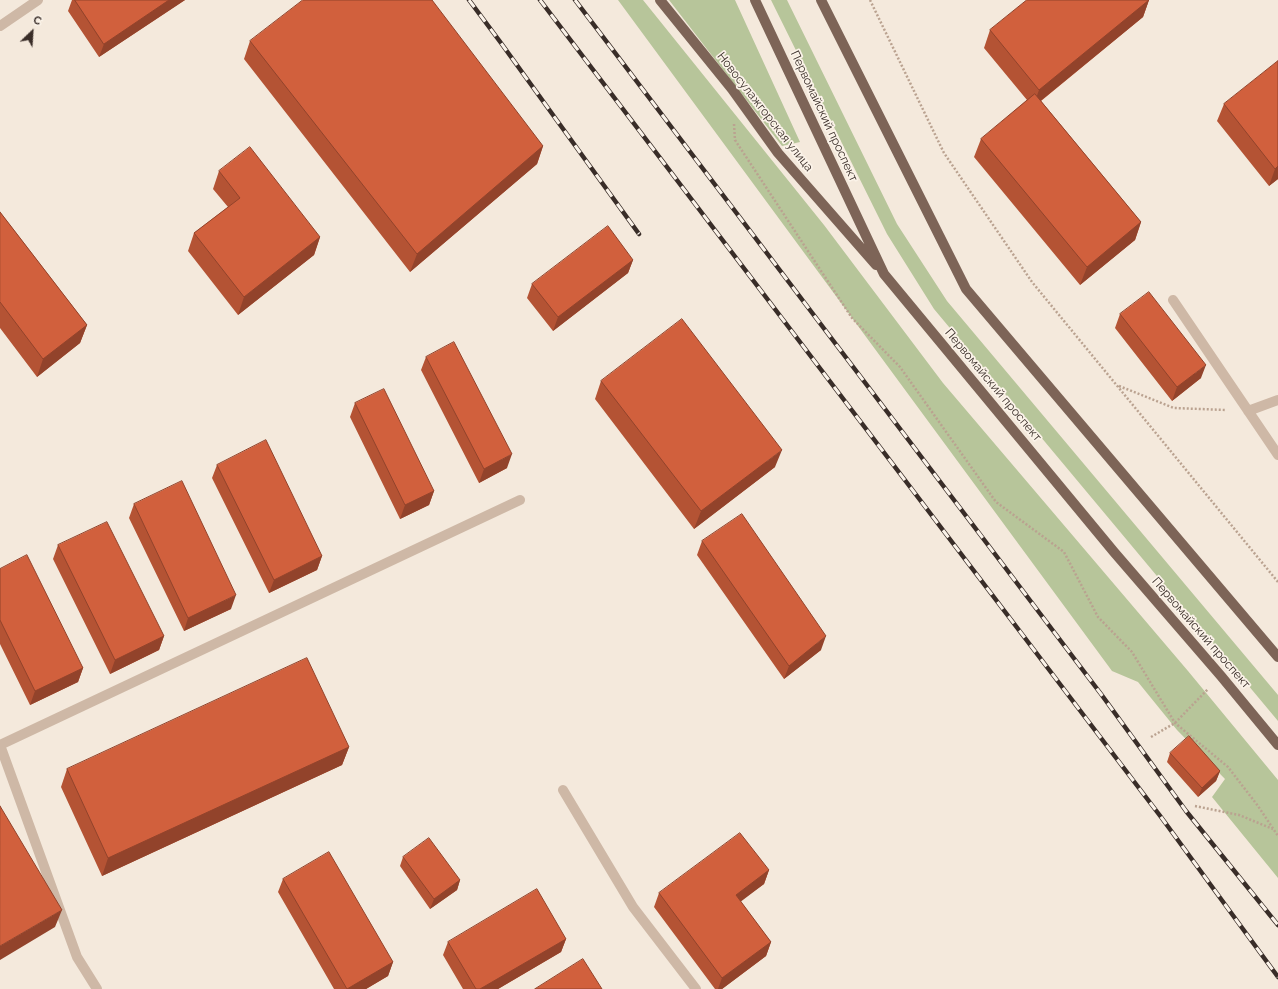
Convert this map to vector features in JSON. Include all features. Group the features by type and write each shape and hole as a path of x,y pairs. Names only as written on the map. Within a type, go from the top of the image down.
{"main road":[{"name":"Новосулажгорская улица","path":"660,0 732,89 778,153 884,274"},
{"name":"Первомайский проспект","path":"755,0 884,274 1114,552 1221,676 1278,745"},
{"path":"821,0 966,289 1278,657"}],"street":[{"path":"0,26 38,0"},
{"path":"1173,300 1278,455"},
{"path":"1248,411 1278,400"},
{"path":"96,989 77,957 0,745 520,500"},
{"path":"563,790 633,907 696,989"}],"path":[{"path":"870,0 944,153 1032,282 1278,582"},
{"path":"732,89 735,140 852,318 900,367 996,502 1064,552 1098,617 1132,652 1175,722 1228,767 1258,806 1278,836"},
{"path":"1118,386 1174,408 1248,411"},
{"path":"1150,737 1175,722 1221,676"},
{"path":"1195,806 1239,814 1273,830"}],"green space":[{"path":"618,0 643,0 824,225 943,383 1188,671 1278,780 1278,878 1212,797 1225,779 1177,730 1138,682 1112,671"},
{"path":"669,0 735,0 800,142 782,146"},
{"path":"771,0 787,0 897,224 947,301 1278,695 1278,721 934,309 887,234"}],"building":[{"path":"75,0 169,0 104,44"},
{"path":"303,0 432,0 543,146 417,254 250,41"},
{"path":"1027,0 1149,0 1039,90 990,30"},
{"path":"1278,61 1278,166 1275,169 1224,104"},
{"path":"1035,94 1141,222 1087,267 981,139"},
{"path":"250,147 320,237 244,297 194,233 240,198 219,171"},
{"path":"0,212 87,325 43,359 0,302"},
{"path":"608,226 633,260 558,317 532,284"},
{"path":"1149,292 1206,365 1177,387 1120,314"},
{"path":"682,319 782,450 701,511 601,381"},
{"path":"454,342 512,454 484,469 426,357"},
{"path":"384,389 434,491 405,505 355,403"},
{"path":"266,440 322,556 274,580 217,465"},
{"path":"182,481 236,595 188,618 134,504"},
{"path":"742,514 826,636 789,666 702,541"},
{"path":"107,522 164,636 115,660 58,545"},
{"path":"27,555 83,668 35,691 0,620 0,569"},
{"path":"307,658 349,747 108,858 67,769"},
{"path":"1189,736 1220,771 1202,788 1170,753"},
{"path":"0,806 62,910 0,946"},
{"path":"740,833 769,870 736,895 771,942 722,978 659,893"},
{"path":"429,838 460,880 434,899 403,857"},
{"path":"329,852 393,962 347,989 283,879"},
{"path":"537,889 566,939 480,989 476,989 448,942"},
{"path":"583,959 602,989 535,989"}],"railway":[{"path":"469,0 639,234"},
{"path":"540,0 1161,817 1278,977"},
{"path":"575,0 1101,694 1186,811 1278,925"}]}
